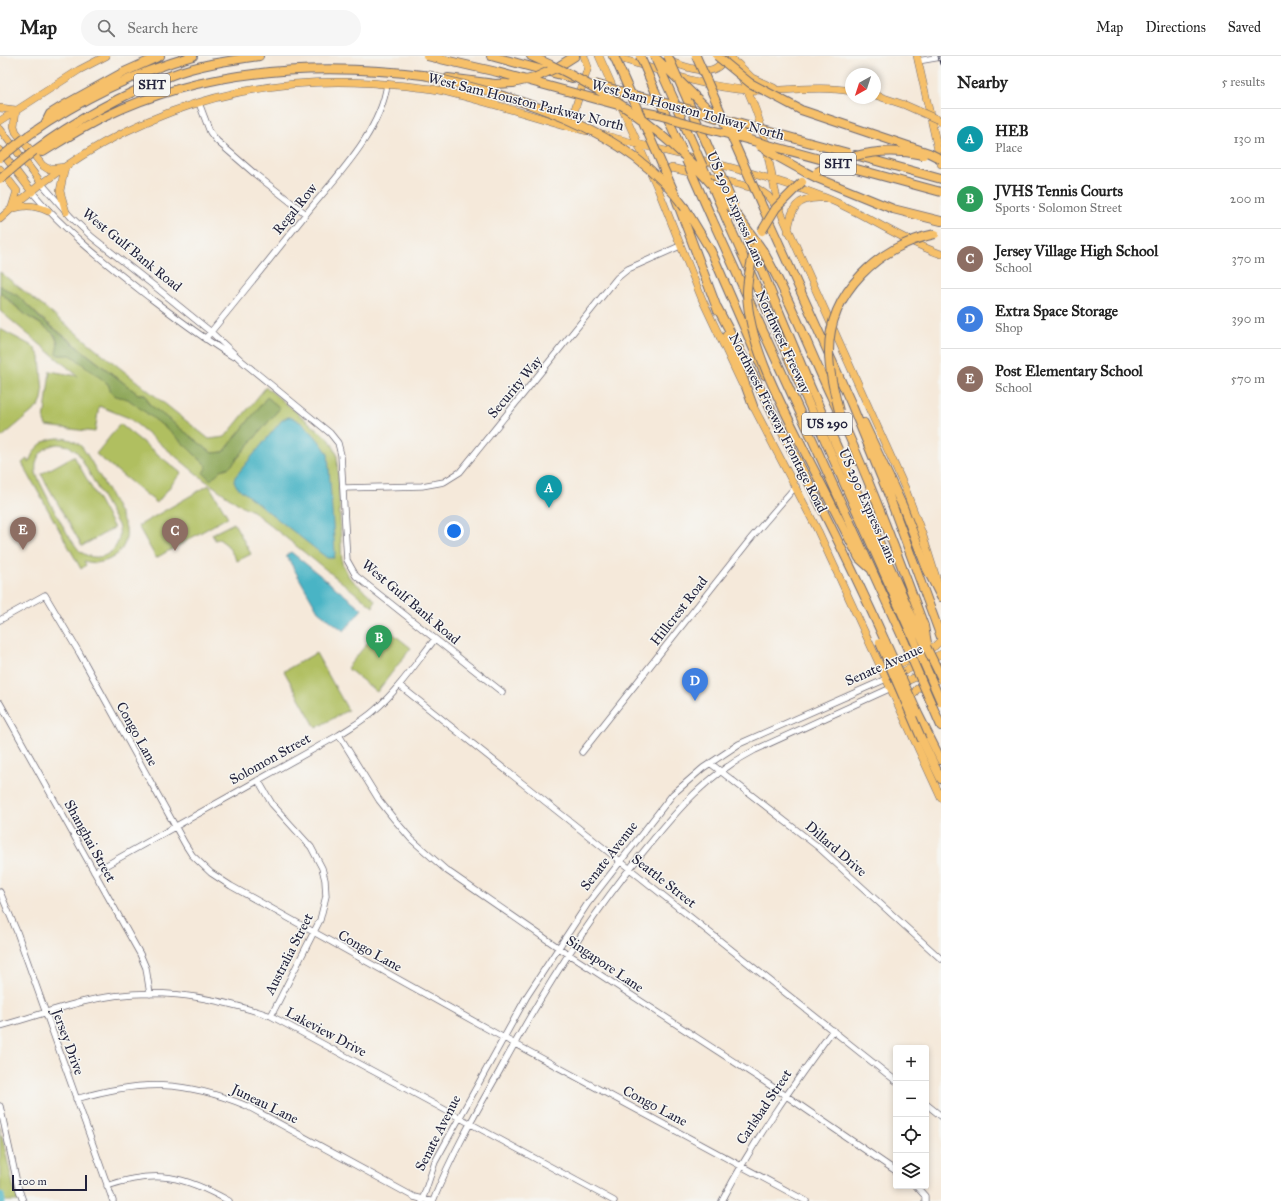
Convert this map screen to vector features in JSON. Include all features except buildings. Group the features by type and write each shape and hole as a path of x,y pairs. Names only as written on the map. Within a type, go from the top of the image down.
{"highway":[{"path":"45,125 50,114 66,104 122,73 160,56"},
{"name":"SHT","path":"0,158 36,131 78,104 120,83 153,69 193,56"},
{"name":"SHT","path":"0,179 54,136 86,117 173,75 259,56"},
{"name":"West Sam Houston Tollway North","path":"427,56 504,74 941,192"},
{"name":"West Sam Houston Tollway North","path":"491,56 941,179"},
{"path":"531,56 569,73 621,103 675,146 709,180 736,211 777,275 839,411 888,528 917,628 941,677"},
{"path":"34,151 43,152 104,117 135,104 177,90 219,79 262,72 367,69 495,84 513,83 534,78 575,56"},
{"path":"613,56 676,198 753,406"},
{"name":"Northwest Freeway","path":"640,56 712,219 873,571 941,726"},
{"path":"654,56 704,105 739,132 782,160 833,186 864,198 893,209 941,221"},
{"name":"US 290 Express Lane","path":"654,56 726,218 917,628 941,702"},
{"name":"Northwest Freeway","path":"668,56 740,218 822,414 917,628"},
{"path":"696,56 851,403 888,496 941,639"},
{"path":"717,56 750,83 801,110 894,140 941,159"},
{"path":"424,75 514,99 546,110 584,127 640,162 681,202 696,224 711,251 763,373 774,385"},
{"path":"873,571 858,558 807,456 774,385 754,337 750,320 747,293 748,274 755,248 762,231 776,208 795,188 810,176 834,163 851,157 878,152 897,151 915,153 941,159"},
{"path":"839,411 830,372 829,350 837,312 846,294 872,263 888,251 920,237 941,234"},
{"path":"717,307 787,438 834,532 883,642 922,740 941,779"},
{"path":"851,403 866,426 903,507 927,570 941,597"},
{"path":"883,642 941,760"}],"main road":[{"path":"0,121 79,70 106,56"},
{"path":"554,122 568,116 575,109 588,67 584,56"},
{"name":"Northwest Freeway Frontage Road","path":"599,56 658,189 680,246 725,350 796,486 941,798"},
{"path":"613,56 698,82 747,90 817,88 845,90"},
{"path":"648,56 699,70 711,71 719,67 724,56"},
{"path":"732,57 747,90 762,130 771,179 788,231 904,488 923,536 941,594"},
{"path":"732,57 752,78 764,85 782,90"},
{"path":"918,59 941,164"},
{"name":"West Sam Houston Parkway North","path":"0,219 65,167 131,129 199,102 240,92 298,83 330,81 387,84 436,90 771,179 827,198 923,248 941,254"},
{"path":"881,97 941,121"},
{"path":"0,108 16,110"},
{"path":"16,110 14,126 16,132 42,165 48,169 65,167 60,191 66,212"},
{"name":"West Gulf Bank Road","path":"0,129 42,184"},
{"name":"West Gulf Bank Road","path":"0,150 32,192"},
{"path":"0,168 16,191 11,209"},
{"path":"658,189 660,176 665,171 672,168 758,189 768,196 782,215"},
{"path":"788,231 790,215 796,206 807,198 827,198"},
{"path":"11,209 24,205 40,207 48,211"},
{"path":"874,652 888,662 898,665 935,646 941,639"},
{"name":"Senate Avenue","path":"886,679 941,654"},
{"name":"Senate Avenue","path":"890,688 941,666"},
{"path":"906,724 908,700 917,689 941,677"}],"street":[{"path":"918,59 941,57"},
{"name":"Regal Row","path":"205,339 361,144 379,111 387,84"},
{"path":"199,102 210,132 217,141 255,174 306,214"},
{"name":"West Gulf Bank Road","path":"42,184 66,212 97,242 211,332 243,362 330,433 338,443 341,455 347,560 352,570 356,576 502,692"},
{"name":"West Gulf Bank Road","path":"32,192 48,211 92,253 205,339 243,362"},
{"name":"Security Way","path":"344,488 422,486 444,482 460,472 618,278 628,269 680,246"},
{"name":"Hillcrest Road","path":"582,752 796,486"},
{"name":"Congo Lane","path":"0,620 45,595 80,654 151,785 176,825 192,855 211,873 313,934 806,1201"},
{"name":"Solomon Street","path":"94,872 339,735 376,710 399,685 434,639"},
{"name":"Senate Avenue","path":"422,1200 435,1162 527,996 588,904 673,794 710,763 758,734 886,679"},
{"name":"Seattle Street","path":"399,685 893,1079"},
{"name":"Senate Avenue","path":"433,1201 446,1167 514,1044 567,954 597,910 683,803 721,771 755,750 890,688"},
{"name":"Shanghai Street","path":"0,703 146,968 150,994"},
{"name":"Singapore Lane","path":"339,735 379,800 416,844 446,870 567,954 785,1095 893,1169"},
{"name":"Dillard Drive","path":"710,763 817,846 941,959"},
{"name":"Australia Street","path":"258,780 272,804 311,847 322,868 325,880 326,896 320,920 271,1016"},
{"name":"Jersey Drive","path":"0,892 14,925 113,1201"},
{"name":"Lakeview Drive","path":"0,1026 45,1014 66,1006 108,997 150,994 180,994 204,997 238,1005 271,1016 614,1201"},
{"name":"Carlsbad Street","path":"722,1201 741,1166 785,1095 833,1030"},
{"name":"Juneau Lane","path":"76,1100 124,1088 155,1084 187,1087 219,1094 247,1106 414,1197 430,1201"},
{"path":"0,1106 18,1187 23,1201"},
{"path":"929,1106 941,1116"},
{"path":"107,1186 131,1178 169,1177 194,1182 229,1201"},
{"path":"919,1189 925,1196 925,1201"}],"green space":[{"path":"0,272 209,439 225,437 266,387 330,440 337,454 342,563 349,577 375,600 373,607 251,510 240,505 203,479 129,418 99,406 95,432 46,426 44,421 50,371 78,376 0,311 0,292 33,320 53,334 58,346 59,355 71,354 85,364 108,384 111,392 116,396 128,399 170,431 207,466 221,470 230,467 280,408 267,397 224,452 212,453 149,404 145,394 138,394 40,317 18,296 0,286"},
{"path":"0,286 18,296 40,318 138,394 145,394 149,404 212,453 224,452 267,397 280,408 230,467 221,470 211,480 203,473 207,466 170,431 128,399 116,396 111,392 108,384 71,355 56,354 58,343 55,335 38,322 27,316 0,292"},
{"path":"0,329 34,347 40,357 43,393 39,406 2,437 0,436"},
{"path":"120,424 181,473 157,503 96,454"},
{"path":"53,439 67,439 76,442 81,446 105,486 126,528 124,544 115,556 100,562 92,563 84,561 86,565 81,569 22,463 27,459 29,463 33,453 39,445","holes":["58,444 69,446 78,453 119,528 118,542 112,551 105,556 88,556 76,547 37,476 37,459 43,451 52,445"]},
{"path":"74,456 114,528 82,546 41,474"},
{"path":"209,485 228,517 156,558 138,526"},
{"path":"234,523 251,554 237,561 227,545 219,539 215,540 212,534"},
{"path":"382,625 411,648 377,692 347,668"},
{"path":"316,653 348,710 316,728 284,671"},
{"path":"0,1127 14,1189 19,1201 0,1201"}],"water":[{"path":"288,417 305,426 321,443 328,454 335,553 334,558 327,558 237,487 234,481 235,477 282,420"},
{"path":"291,552 362,609 344,631 318,611 286,555"}],"waterway":[{"path":"0,1196 1,1201"}],"railway":[{"path":"939,56 941,64"}],"place":[{"name":"HEB","path":"549,508"},
{"name":"Post Elementary School","path":"23,550"},
{"name":"Jersey Village High School","path":"175,551"},
{"name":"JVHS Tennis Courts","path":"379,658"},
{"name":"Extra Space Storage","path":"695,701"}]}
